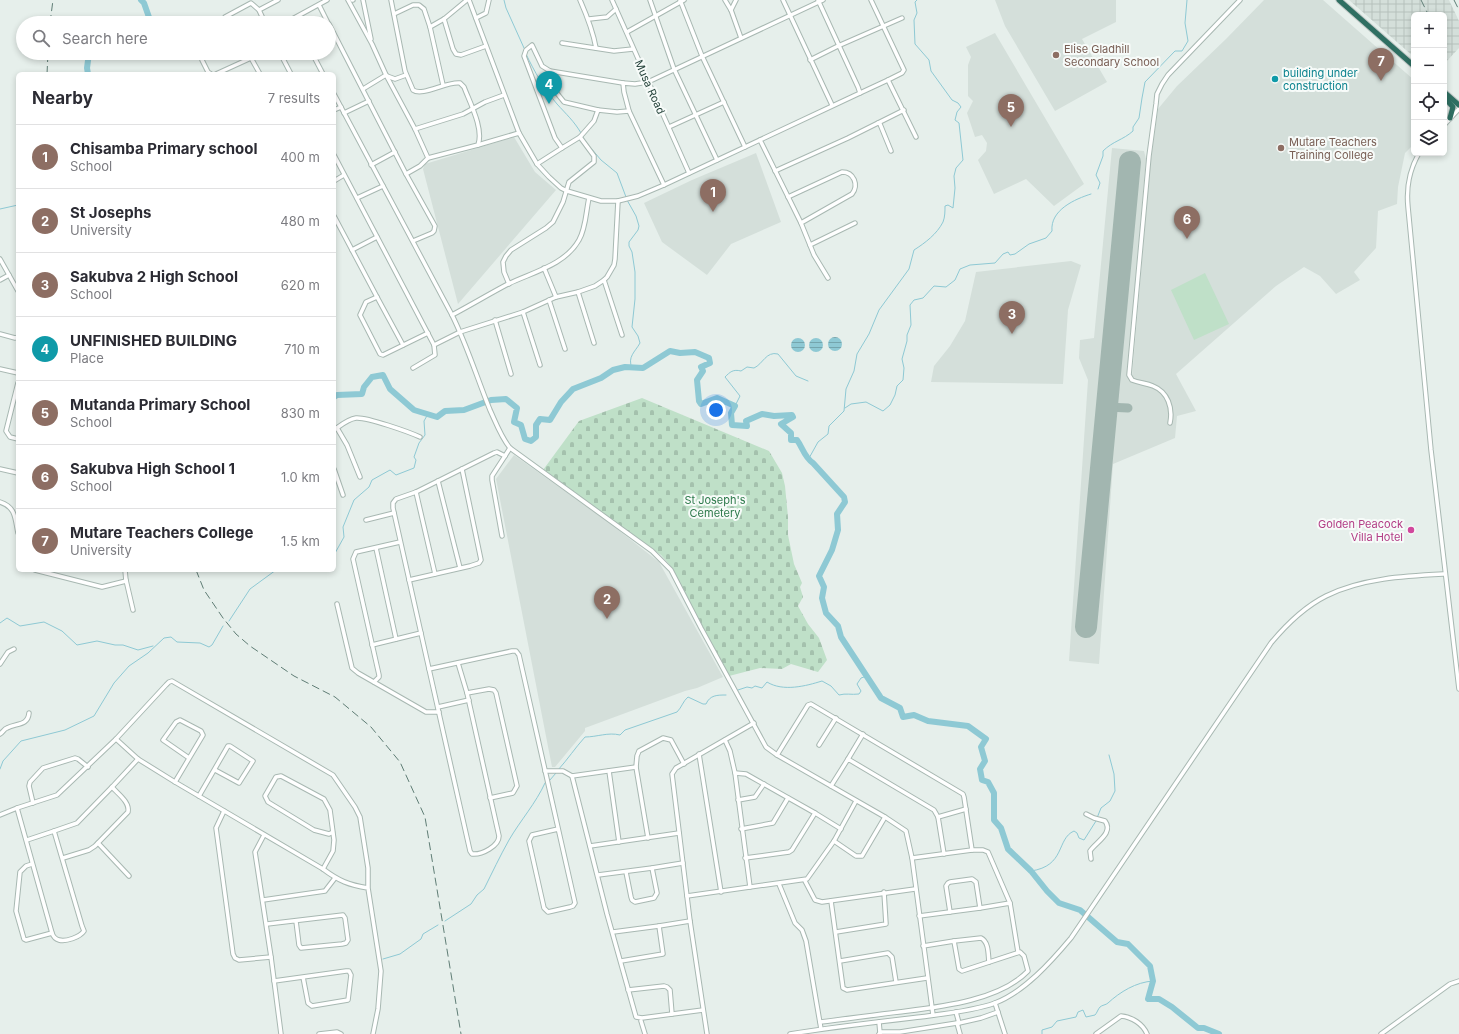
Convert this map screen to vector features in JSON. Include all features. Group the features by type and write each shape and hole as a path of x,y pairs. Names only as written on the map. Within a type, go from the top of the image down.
{"highway":[{"path":"1340,0 1411,63"},
{"path":"1447,95 1459,105"},
{"path":"1447,101 1452,107 1450,118"}],"street":[{"path":"259,10 278,0"},
{"path":"299,16 327,0"},
{"path":"348,0 372,44 428,158"},
{"path":"363,0 372,44"},
{"path":"391,0 406,75 413,90 416,92 452,83 462,84 473,109 479,132 478,146"},
{"path":"430,27 444,19 468,0 519,133 537,164 557,185 567,191 601,201 618,201 632,198 664,186 902,73 904,70 871,0"},
{"path":"476,18 486,13 489,0"},
{"path":"580,0 589,19 596,48"},
{"name":"Musa Road","path":"612,0 689,173"},
{"path":"650,0 674,69 717,160"},
{"path":"725,0 731,10 741,38"},
{"path":"731,10 736,0"},
{"path":"783,0 832,105"},
{"path":"562,148 556,138 524,56 524,51 532,45 542,66 550,70 623,83 635,84 648,82 790,16 818,1 823,0"},
{"path":"1170,423 1172,414 1170,402 1162,391 1154,386 1132,380 1129,375 1149,156 1157,94 1168,75 1240,0"},
{"path":"627,32 682,1 702,56 745,147"},
{"path":"818,1 860,93"},
{"path":"227,16 251,3 259,10 262,16"},
{"path":"319,5 325,16"},
{"path":"394,14 409,6 419,6 426,12 443,85"},
{"path":"589,19 607,17 616,9"},
{"path":"810,60 902,18"},
{"path":"444,19 453,49 456,54 461,55 486,46"},
{"path":"336,37 406,174 435,226 432,233 413,241"},
{"path":"562,43 614,51 634,49"},
{"path":"202,60 208,72"},
{"path":"220,72 247,60"},
{"path":"252,60 259,72"},
{"path":"284,60 290,72"},
{"path":"316,60 322,72"},
{"path":"550,70 552,87 564,102 598,110 617,112 628,111"},
{"path":"386,75 395,79 406,75"},
{"path":"363,89 386,75"},
{"path":"888,80 916,136"},
{"path":"623,83 628,111 664,186"},
{"path":"415,129 463,114 485,102 504,95"},
{"path":"336,98 452,314 502,439 510,448 652,551 671,570 766,747 777,755 885,817 906,831 912,858 933,1015"},
{"path":"344,113 369,100"},
{"path":"669,127 724,102"},
{"path":"336,109 341,107"},
{"path":"1447,122 1459,109"},
{"path":"537,164 582,134 594,121 598,110"},
{"path":"775,171 904,110"},
{"path":"878,123 880,124 891,151"},
{"path":"406,174 420,166 428,158 478,146 519,133"},
{"path":"509,284 504,272 503,262 506,256 511,250 546,228 552,222 563,202 569,182 592,165 595,160 582,134"},
{"path":"760,140 801,223 814,255 828,278"},
{"path":"371,165 395,152"},
{"path":"1417,156 1412,165 1408,181 1408,207 1431,450 1459,689"},
{"path":"336,159 434,345 435,355 413,368"},
{"path":"788,197 842,172 847,172 852,176 855,185 854,192 852,194 801,223"},
{"path":"336,180 344,175"},
{"path":"357,198 383,186"},
{"path":"452,314 509,284 556,262 566,255 580,239 583,230 588,198"},
{"path":"434,345 460,332 523,312 556,297 595,286 604,280 614,265 618,201"},
{"path":"336,220 403,345"},
{"path":"810,245 855,223"},
{"path":"352,250 377,237"},
{"path":"0,259 16,287"},
{"path":"544,268 556,297"},
{"path":"0,280 9,275"},
{"path":"604,280 622,335"},
{"path":"578,292 594,343"},
{"path":"377,297 366,302 360,315 380,354 383,355 428,333"},
{"path":"549,300 565,350"},
{"path":"523,312 540,365"},
{"path":"495,320 511,374"},
{"path":"0,334 16,338"},
{"path":"0,369 16,373"},
{"path":"16,391 6,431 10,437 16,438"},
{"path":"360,477 347,445 336,429 351,420 361,418 410,432 420,437"},
{"path":"502,536 492,476 510,448"},
{"path":"458,663 469,700 499,841 496,845 477,855 472,854 470,851 400,542 393,503 396,499 416,492 494,453 497,452 505,456"},
{"path":"0,469 16,473"},
{"path":"409,580 479,563 481,560 462,469"},
{"path":"336,475 343,495"},
{"path":"438,481 460,568"},
{"path":"416,492 435,574"},
{"path":"0,502 7,504 11,508 15,515 16,521"},
{"path":"366,520 394,513"},
{"path":"374,682 379,675 353,559 356,552 400,542"},
{"path":"376,548 396,639"},
{"path":"43,572 102,587 126,581"},
{"path":"125,572 133,610"},
{"path":"790,1034 956,1012 995,1003 1017,990 1044,968 1058,954 1092,907 1271,644 1292,620 1325,596 1355,586 1373,581 1398,577 1445,574"},
{"path":"337,604 352,668 358,673 426,712 439,712"},
{"path":"372,645 421,633"},
{"path":"0,664 8,652 14,649"},
{"path":"429,669 512,651 516,651 518,655 545,771 558,828 575,903 573,906 548,912 544,908 529,841 532,835 558,828"},
{"path":"0,815 17,808 57,796 116,739 169,682 172,682 333,776 355,806 360,817 368,868 368,888 381,971 378,1009 373,1034"},
{"path":"467,693 489,689 494,690 517,786 513,793 490,798"},
{"path":"438,707 469,700"},
{"path":"777,755 808,704 811,704 963,794 972,850"},
{"path":"0,734 6,728 25,722 29,718 29,713"},
{"path":"819,745 836,718"},
{"path":"175,782 203,736 202,731 180,720 176,722 163,740 189,758"},
{"path":"707,1034 690,921 672,774 676,768 754,723"},
{"path":"831,786 863,734"},
{"path":"648,838 636,767 639,751 663,738 667,738 671,740 684,764"},
{"path":"116,739 138,759 264,835 324,868 335,878 351,886 368,888"},
{"path":"725,740 730,751 734,773 750,887"},
{"path":"200,796 228,746 253,761 239,784 215,770"},
{"path":"700,754 721,892"},
{"path":"33,804 29,786 30,782 43,768 75,758 88,767"},
{"path":"27,840 77,823 138,759"},
{"path":"848,759 934,810 938,817 944,854"},
{"path":"545,771 563,771 572,776 636,767"},
{"path":"608,771 619,842"},
{"path":"734,773 746,774 841,829"},
{"path":"324,868 333,851 334,840 333,832 330,810 324,799 281,776 276,777 265,796 268,802 314,830 329,834 333,832"},
{"path":"572,776 628,990 636,1015 638,1018 703,1010"},
{"path":"738,800 755,797 764,784"},
{"path":"63,858 89,850 98,843 129,809 126,802 112,788"},
{"path":"741,829 773,823 788,798"},
{"path":"687,896 805,881 810,877 834,841 856,801"},
{"path":"17,808 52,933 54,937 59,940 64,940 81,934 84,930 54,831"},
{"path":"938,817 966,810"},
{"path":"224,811 216,828 233,954 235,958 239,960 271,957"},
{"path":"745,858 789,852 792,850 815,813"},
{"path":"1086,814 1106,821 1108,824 1108,830 1090,851 1091,859"},
{"path":"834,841 856,856 862,856 885,817"},
{"path":"590,846 679,833"},
{"path":"264,835 256,852 281,1034"},
{"path":"98,843 129,876"},
{"path":"912,858 972,850 983,850 988,852 1010,903 1018,952"},
{"path":"598,875 683,863"},
{"path":"32,864 26,866 20,872 16,911 24,939 26,940 52,933"},
{"path":"626,872 631,897 635,902 654,898 656,896 657,893 652,868"},
{"path":"263,900 325,891 335,878"},
{"path":"950,912 946,886 948,883 972,879 976,882 980,908"},
{"path":"805,881 815,900 822,902 884,892 915,889"},
{"path":"779,884 795,923 802,930 806,941 821,1029"},
{"path":"836,932 886,924 884,892"},
{"path":"831,901 840,961 842,986 844,989 927,978"},
{"path":"919,916 1010,903"},
{"path":"267,924 343,915 345,918 348,940 346,943 342,944 301,948 299,945 296,921"},
{"path":"613,932 690,921"},
{"path":"621,961 663,954 659,926"},
{"path":"923,946 954,941 984,939 986,942 989,962"},
{"path":"820,1022 963,1003 998,990 1023,976 1028,971 1024,956 1021,952 960,971 954,941"},
{"path":"840,961 888,953 892,957 896,982"},
{"path":"274,981 303,977 348,972 351,975 348,1000 309,1005 303,977"},
{"path":"1382,1034 1450,984 1459,981"},
{"path":"628,990 664,986 668,987 670,990 672,1014"},
{"path":"995,1003 1005,1034"},
{"path":"956,1012 960,1034"},
{"path":"879,1022 879,1034 900,1033 958,1023 998,1012"},
{"path":"1096,1034 1121,1016 1135,1020 1147,1034"},
{"path":"641,1021 645,1034"},
{"path":"319,1034 337,1032 341,1034"}],"shaded area":[{"name":"Elise Gladhill Secondary School","path":"995,0 1116,0 1116,22 1082,39 1107,82 1055,111 1005,26"},
{"path":"1264,0 1323,0 1411,77 1411,147 1405,153 1398,187 1397,204 1378,211 1376,248 1354,272 1360,280 1336,294 1320,276 1304,267 1276,286 1176,374 1196,411 1177,416 1175,438 1113,464 1099,664 1069,661 1088,380 1079,358 1080,340 1094,338 1112,148 1144,151 1146,159 1127,375 1132,376 1151,158 1158,109 1177,86"},
{"path":"1349,0 1449,0 1459,21 1459,48 1447,61 1447,12 1411,12 1411,54"},
{"path":"995,33 1084,184 1054,206 1026,179 994,194 978,160 986,151 987,143 982,135 975,137 967,113 973,101 968,96 968,65 971,57 966,47"},
{"path":"514,137 535,172 556,190 458,304 423,169 425,164"},
{"path":"756,153 781,222 731,244 707,275 662,242 644,203 692,180"},
{"path":"1071,261 1081,265 1068,310 1063,384 931,382 934,366 950,346 965,321 976,272"},
{"path":"514,455 607,521 659,562 723,677 697,688 685,691 585,728 585,731 555,767 552,767 496,479"}],"green space":[{"path":"1205,273 1229,324 1194,340 1171,290"},
{"name":"St Joseph's Cemetery","path":"642,398 769,451 782,473 785,486 788,535 794,564 802,583 800,587 803,597 798,606 808,624 819,638 827,660 818,672 791,664 782,669 760,668 729,676 669,564 661,555 543,470 579,421"}],"water":[{"path":"832,337 838,337 842,341 842,347 838,351 832,351 828,347 828,341"},
{"path":"795,338 801,338 805,342 805,348 801,352 795,352 791,348 791,342"},
{"path":"813,338 819,338 823,342 823,348 819,352 813,352 809,348 809,342"}],"waterway":[{"path":"141,0 144,3 149,16"},
{"path":"504,0 506,8 524,48"},
{"path":"808,460 818,442 828,434 829,426 844,411 846,389 854,371 857,354 869,334 879,310 909,269 914,250 930,238 943,222 945,206 948,205 953,208 955,188 954,176 956,168 963,160 959,123 955,120 957,112 961,107 958,103 952,100 931,71 929,60 915,44 914,20 917,13 915,2 917,0"},
{"path":"1098,189 1100,183 1096,175 1103,156 1103,151 1133,131 1133,127 1139,118 1145,82 1175,51 1182,51 1188,41 1185,23 1187,0"},
{"path":"526,54 548,93 573,121 581,133"},
{"path":"88,60 88,72"},
{"path":"582,136 588,145"},
{"path":"590,147 601,160 617,173 626,197"},
{"path":"845,408 851,404 866,402 883,411 890,405 895,395 897,386 903,380 904,368 902,359 907,341 907,335 911,325 910,305 914,300 923,298 934,286 946,287 955,280 960,269 970,265 995,263 1003,254 1008,252 1010,255 1015,254 1029,244 1046,238 1052,231 1052,224 1059,211 1071,202 1091,194"},
{"path":"627,200 636,216 639,226 638,230 629,242 635,272 635,299 632,327 638,336 640,343 630,361 632,368"},
{"path":"0,209 16,205"},
{"path":"336,396 362,394 364,387 372,377 383,375 390,389 414,410 437,417 445,411 464,410 491,400 506,399 517,408 514,422 521,425 525,439 531,441 536,437 536,425 540,419 550,420 561,402 573,389 601,378 613,370 625,367 643,368 670,351 680,353 695,352 709,358 710,363 701,367 703,371 697,380 699,401 701,404 717,398 735,406 731,413 732,425 747,426 746,421 762,414 774,416 792,415 793,417 781,424 791,433 791,440 797,440 808,458 844,497 845,502 837,514 838,530 832,550 819,576 824,587 822,598 826,613 838,626 841,637 881,698 900,708 903,717 914,715 928,721 968,726 986,739 981,747 985,761 980,769 982,780 988,782 994,793 994,820 1001,828 1008,849 1031,871 1059,903 1080,910 1117,942 1128,944 1150,966 1153,981 1148,999 1159,999 1172,1007 1198,1028 1204,1028 1219,1034"},
{"path":"735,406 740,396 725,377 730,372 738,370 741,371 747,367 754,368 770,354 778,354 796,376 808,381"},
{"path":"336,551 344,537 343,527 354,500 369,487 372,480 390,470 396,475 414,468 416,460 414,457 419,443 425,435 424,421 428,414"},
{"path":"229,621 250,589 273,572"},
{"path":"0,623 7,618 20,626 44,622 62,631 77,645 97,641 115,645 123,645 138,650 153,646"},
{"path":"0,769 3,761 21,741 65,730 94,716 114,683 129,666 148,653 164,638 171,637 177,642 200,643 209,647 212,645 223,626"},
{"path":"738,690 747,687 752,688 755,686 762,688 767,682 780,687 794,687 822,681 831,686 839,695 859,694 861,691 857,684 861,678 867,676"},
{"path":"558,770 585,737 611,734 620,735 625,730 677,712 688,697 706,704 712,697 717,695 726,695"},
{"path":"1097,818 1101,808 1110,801 1115,791 1114,774 1109,755"},
{"path":"550,780 556,773"},
{"path":"445,921 471,904 477,895 484,889 509,840 537,798 545,783"},
{"path":"1031,871 1050,864 1059,852 1068,835 1074,831 1077,833 1079,838 1084,840 1096,821"},
{"path":"383,959 400,954 421,939 423,934 438,925"},
{"path":"1042,1034 1042,1030 1052,1027 1057,1021 1076,1017 1078,1012 1083,1010 1086,1017 1095,1015 1100,1007 1107,1004 1123,991 1140,983 1153,981"}],"taxiway":[{"path":"1107,407 1128,408"}],"runway":[{"path":"1086,627 1130,162"}],"railway":[{"path":"51,16 53,0"},
{"path":"1421,0 1427,12"},
{"path":"1454,0 1459,10"},
{"path":"47,72 48,60"},
{"path":"197,572 204,590 236,634 250,646 294,676 335,697 371,727 400,762 425,817 461,1034"}],"place":[{"name":"Elise Gladhill Secondary School","path":"1056,55"},
{"name":"building under construction","path":"1275,79"},
{"name":"Mutare Teachers College","path":"1381,81"},
{"name":"UNFINISHED BUILDING","path":"549,104"},
{"name":"Mutanda Primary School","path":"1011,127"},
{"name":"Mutare Teachers Training College","path":"1281,148"},
{"name":"Chisamba Primary school","path":"713,212"},
{"name":"Sakubva High School 1","path":"1187,239"},
{"name":"Sakubva 2 High School","path":"1012,334"},
{"name":"Golden Peacock Villa Hotel","path":"1411,530"},
{"name":"St Josephs","path":"607,619"}]}
